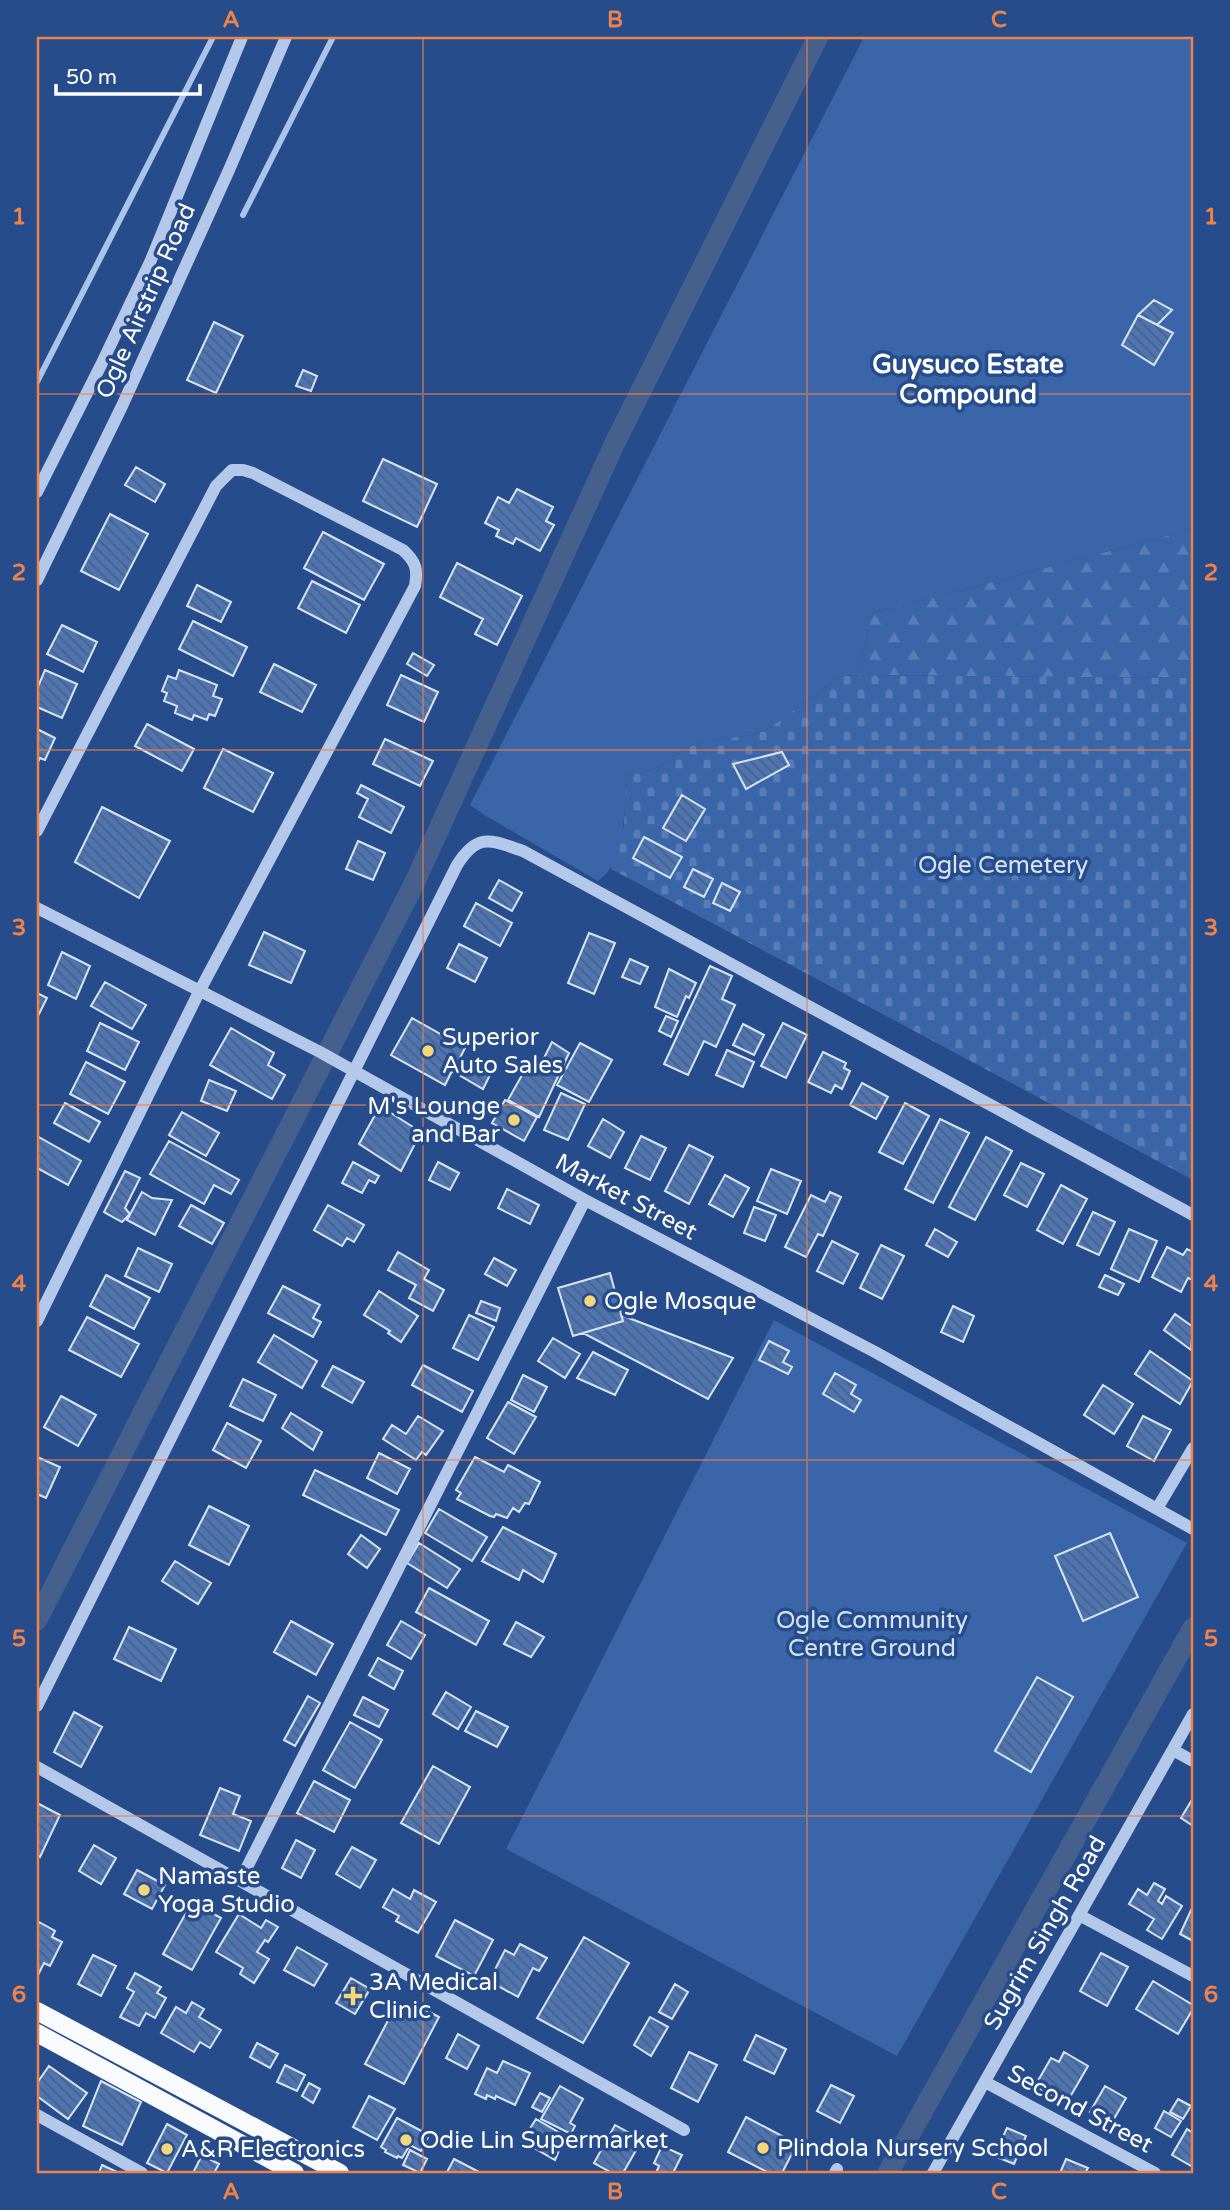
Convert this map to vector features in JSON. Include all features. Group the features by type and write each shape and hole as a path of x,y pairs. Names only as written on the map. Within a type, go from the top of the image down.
{"main road":[{"path":"37,2011 340,2173"},
{"path":"37,2032 295,2173"}],"street":[{"name":"Ogle Airstrip Road","path":"37,492 151,260 242,37"},
{"name":"Ogle Airstrip Road","path":"37,580 122,406 286,37"},
{"path":"37,831 216,486 232,470 253,473 403,550 411,558 416,566 415,586 199,992 37,1321"},
{"path":"37,1706 347,1068 457,865 466,851 477,842 490,842 535,858 1193,1214"},
{"name":"Market Street","path":"37,908 320,1052 585,1200 875,1352 1158,1507 1193,1529"},
{"path":"240,1881 585,1200"},
{"path":"1158,1507 1193,1448"},
{"name":"Sugrim Singh Road","path":"933,2173 1193,1714"},
{"path":"1173,1750 1193,1761"},
{"path":"37,1767 684,2130"},
{"path":"1079,1915 1193,1976"},
{"name":"Second Street","path":"985,2082 1155,2173"},
{"path":"37,2115 142,2173"}],"green space":[{"path":"864,37 1193,37 1193,529 871,614 859,675 841,676 768,729 753,735 697,742 655,769 627,776 618,851 610,869 598,881 470,805"},
{"path":"1193,529 1193,678 859,675 871,614"},
{"name":"Ogle Cemetery","path":"841,676 1193,678 1193,1180 611,869 624,825 627,776 655,769 697,742 753,735 768,729"},
{"name":"Ogle Community Centre Ground","path":"774,1320 1187,1543 897,2056 506,1849"}],"building":[{"path":"1154,300 1172,310 1157,325 1138,315"},
{"path":"1138,315 1173,333 1154,365 1122,345"},
{"path":"214,322 243,336 216,393 187,380"},
{"path":"303,370 317,376 311,391 296,386"},
{"path":"383,459 437,484 417,527 363,501"},
{"path":"136,467 165,484 155,502 125,485"},
{"path":"517,489 553,507 546,521 554,525 540,551 516,538 513,544 496,536 499,530 485,523 498,497 509,503"},
{"path":"110,514 148,534 119,590 81,571"},
{"path":"323,532 384,564 364,600 304,568"},
{"path":"457,563 522,596 497,645 475,634 483,619 440,597"},
{"path":"312,581 360,605 346,633 298,608"},
{"path":"197,585 231,602 221,622 187,606"},
{"path":"193,621 247,647 233,676 179,649"},
{"path":"62,625 97,642 83,672 47,654"},
{"path":"413,653 434,665 427,676 407,664"},
{"path":"274,664 316,685 302,712 260,692"},
{"path":"45,670 77,684 62,718 37,707 37,689"},
{"path":"179,670 217,685 213,696 222,699 215,716 209,714 207,720 194,715 192,720 175,713 177,706 164,701 167,693 162,691 168,676 176,679"},
{"path":"401,675 438,692 424,722 387,705"},
{"path":"147,724 194,749 182,771 135,746"},
{"path":"37,729 55,738 45,760 40,758 37,764"},
{"path":"385,739 433,761 420,786 373,764"},
{"path":"223,749 273,773 253,812 204,788"},
{"path":"782,752 789,765 746,789 733,764"},
{"path":"361,785 404,807 391,833 359,817 368,799 357,793"},
{"path":"682,795 705,809 686,841 663,828"},
{"path":"102,807 170,841 139,898 75,862"},
{"path":"644,837 682,857 670,878 633,858"},
{"path":"358,841 385,853 373,880 346,869"},
{"path":"693,869 713,879 704,897 684,887"},
{"path":"499,880 522,893 512,911 489,898"},
{"path":"722,883 740,892 730,911 713,903"},
{"path":"476,903 512,923 500,946 464,926"},
{"path":"264,932 305,951 291,983 249,965"},
{"path":"589,933 615,943 594,994 568,983"},
{"path":"459,944 487,958 475,982 447,968"},
{"path":"62,952 90,966 76,999 48,985"},
{"path":"630,959 648,967 640,984 622,977"},
{"path":"710,966 732,976 722,999 735,1005 716,1047 704,1041 688,1075 664,1064"},
{"path":"669,969 696,983 689,998 686,996 677,1017 655,1007"},
{"path":"105,982 146,1005 132,1029 91,1006"},
{"path":"37,993 47,998 37,1018"},
{"path":"666,1016 678,1021 671,1037 659,1031"},
{"name":"Superior Auto Sales","path":"412,1018 465,1048 460,1058 490,1075 483,1089 452,1071 445,1085 391,1055"},
{"path":"100,1023 139,1042 125,1070 87,1051"},
{"path":"783,1023 807,1035 786,1078 761,1066"},
{"path":"743,1024 764,1035 754,1055 733,1045"},
{"path":"231,1028 274,1053 268,1065 285,1075 272,1099 210,1065"},
{"path":"552,1042 569,1053 539,1117 508,1100 531,1059 541,1064"},
{"path":"580,1043 612,1060 589,1102 557,1085"},
{"path":"727,1050 754,1062 743,1087 716,1075"},
{"path":"823,1052 846,1063 844,1068 850,1071 842,1089 835,1085 831,1093 808,1082"},
{"path":"86,1062 125,1082 108,1114 70,1094"},
{"path":"209,1080 236,1091 227,1111 201,1101"},
{"path":"862,1083 888,1097 876,1119 850,1105"},
{"path":"561,1093 585,1104 568,1140 544,1130"},
{"name":"M's Lounge and Bar","path":"505,1100 537,1117 524,1141 492,1123"},
{"path":"65,1103 100,1122 89,1142 54,1123"},
{"path":"905,1103 929,1116 903,1164 879,1152"},
{"path":"380,1106 421,1132 401,1171 359,1144"},
{"path":"182,1112 219,1133 206,1156 169,1135"},
{"path":"603,1119 624,1132 610,1158 588,1146"},
{"path":"940,1119 969,1133 933,1203 905,1189"},
{"path":"37,1136 81,1161 68,1185 37,1168"},
{"path":"641,1136 666,1148 650,1180 625,1168"},
{"path":"986,1137 1012,1151 975,1220 949,1207"},
{"path":"169,1141 239,1180 231,1194 214,1185 204,1204 150,1174"},
{"path":"689,1145 713,1157 689,1204 665,1191"},
{"path":"353,1162 379,1176 375,1183 369,1180 362,1193 342,1183"},
{"path":"438,1162 459,1173 450,1190 429,1180"},
{"path":"1021,1163 1044,1174 1027,1207 1004,1195"},
{"path":"771,1169 801,1181 787,1214 757,1201"},
{"path":"125,1171 140,1178 125,1208 130,1214 122,1222 104,1212"},
{"path":"725,1175 749,1188 733,1217 709,1204"},
{"path":"1061,1185 1087,1199 1063,1244 1037,1230"},
{"path":"507,1189 539,1205 530,1224 498,1208"},
{"path":"142,1192 152,1198 172,1200 155,1235 127,1220"},
{"path":"830,1192 841,1197 823,1236 818,1234 806,1257 785,1247 811,1195 825,1202"},
{"path":"191,1205 224,1223 212,1244 179,1226"},
{"path":"328,1205 364,1225 354,1242 347,1238 342,1246 314,1230"},
{"path":"754,1207 776,1215 765,1241 744,1233"},
{"path":"1093,1212 1115,1222 1099,1255 1077,1245"},
{"path":"935,1229 957,1242 948,1257 926,1245"},
{"path":"1129,1229 1157,1241 1139,1282 1111,1269"},
{"path":"832,1241 858,1254 843,1284 817,1271"},
{"path":"881,1245 904,1256 882,1299 860,1288"},
{"path":"1167,1247 1183,1255 1187,1249 1193,1252 1193,1280 1188,1278 1181,1292 1152,1277"},
{"path":"138,1248 172,1264 159,1292 125,1276"},
{"path":"398,1252 429,1270 424,1279 444,1290 433,1311 409,1298 416,1285 388,1270"},
{"path":"494,1258 516,1270 507,1286 485,1274"},
{"name":"Ogle Mosque","path":"610,1273 623,1321 573,1336 558,1288"},
{"path":"106,1275 150,1298 134,1329 90,1306"},
{"path":"1105,1275 1124,1284 1118,1295 1099,1287"},
{"path":"283,1286 320,1305 313,1318 321,1322 313,1337 268,1313"},
{"path":"379,1291 418,1316 401,1342 388,1333 390,1331 364,1315"},
{"path":"481,1301 500,1308 496,1321 476,1313"},
{"path":"953,1306 974,1316 963,1342 941,1332"},
{"path":"1175,1314 1193,1327 1191,1350 1164,1330"},
{"path":"469,1315 494,1327 478,1360 453,1348"},
{"path":"621,1315 733,1358 708,1399 583,1333 623,1321"},
{"path":"87,1317 139,1344 121,1377 69,1350"},
{"path":"274,1335 317,1361 302,1388 258,1362"},
{"path":"553,1338 580,1354 565,1378 538,1361"},
{"path":"769,1341 789,1351 783,1362 792,1367 788,1374 759,1360"},
{"path":"1150,1351 1193,1381 1180,1404 1135,1374"},
{"path":"593,1352 628,1370 615,1395 577,1378"},
{"path":"423,1365 473,1391 462,1412 412,1385"},
{"path":"333,1366 364,1382 352,1403 322,1386"},
{"path":"835,1373 856,1385 851,1394 861,1400 854,1412 823,1394"},
{"path":"523,1375 547,1387 534,1412 511,1400"},
{"path":"243,1379 276,1395 263,1421 230,1406"},
{"path":"1103,1385 1133,1404 1114,1434 1084,1415"},
{"path":"61,1396 96,1415 78,1446 44,1427"},
{"path":"508,1402 536,1417 514,1454 487,1438"},
{"path":"291,1413 322,1432 313,1450 282,1428"},
{"path":"418,1416 443,1431 426,1455 422,1452 416,1460 383,1439 392,1425 406,1434"},
{"path":"1143,1416 1171,1430 1154,1461 1127,1446"},
{"path":"227,1423 261,1441 246,1468 213,1450"},
{"path":"379,1453 410,1469 397,1494 367,1478"},
{"path":"37,1457 60,1467 46,1498 37,1494"},
{"path":"475,1457 504,1472 508,1465 540,1482 529,1504 525,1503 519,1512 513,1508 507,1518 496,1514 494,1517 490,1516 457,1499 461,1493 456,1490"},
{"path":"315,1470 399,1510 386,1535 303,1495"},
{"path":"209,1506 249,1526 229,1565 189,1545"},
{"path":"439,1509 487,1537 472,1561 425,1533"},
{"path":"503,1527 556,1554 543,1582 523,1570 519,1580 482,1561"},
{"path":"1110,1533 1138,1597 1083,1621 1055,1556"},
{"path":"361,1535 380,1549 367,1568 348,1554"},
{"path":"419,1543 460,1569 447,1588 407,1563"},
{"path":"175,1561 211,1583 198,1604 162,1581"},
{"path":"429,1588 489,1621 476,1645 416,1612"},
{"path":"291,1621 333,1644 316,1675 274,1652"},
{"path":"401,1621 425,1635 411,1659 387,1645"},
{"path":"516,1622 544,1637 531,1657 504,1644"},
{"path":"129,1627 176,1649 161,1681 114,1659"},
{"path":"378,1658 403,1671 394,1689 369,1675"},
{"path":"1037,1677 1073,1697 1031,1772 995,1751"},
{"path":"446,1692 471,1707 458,1729 433,1714"},
{"path":"308,1696 320,1703 295,1746 284,1740"},
{"path":"363,1697 388,1710 379,1727 354,1715"},
{"path":"476,1711 508,1727 497,1747 465,1731"},
{"path":"74,1712 102,1727 81,1767 54,1752"},
{"path":"350,1722 382,1740 355,1788 323,1770"},
{"path":"433,1766 470,1787 439,1844 401,1823"},
{"path":"314,1781 350,1800 334,1832 297,1813"},
{"path":"220,1788 240,1796 233,1814 251,1821 239,1851 200,1835"},
{"path":"1193,1798 1193,1826 1181,1818"},
{"path":"37,1803 60,1815 40,1857 37,1855"},
{"path":"296,1840 315,1850 301,1878 282,1868"},
{"path":"94,1845 116,1858 101,1884 79,1871"},
{"path":"352,1847 376,1860 360,1888 336,1874"},
{"name":"Namaste Yoga Studio","path":"137,1870 165,1885 152,1909 124,1894"},
{"path":"1154,1883 1165,1889 1158,1901 1162,1904 1166,1896 1182,1906 1162,1939 1147,1930 1154,1919 1129,1904 1138,1889 1147,1895"},
{"path":"393,1889 410,1899 414,1890 436,1902 418,1933 396,1921 399,1916 383,1907"},
{"path":"192,1902 221,1918 192,1970 163,1954"},
{"path":"1193,1906 1193,1941 1180,1934"},
{"path":"239,1914 261,1928 266,1920 278,1927 257,1952 269,1959 254,1983 240,1974 243,1968 216,1952"},
{"path":"455,1920 493,1940 474,1976 436,1956"},
{"path":"39,1922 55,1931 52,1937 62,1942 50,1966 44,1963 38,1975 37,1927"},
{"path":"584,1937 629,1963 583,2043 537,2018"},
{"path":"520,1944 547,1958 539,1971 533,1968 518,1997 489,1981 505,1950 514,1955"},
{"path":"297,1947 327,1964 314,1986 284,1970"},
{"path":"1101,1953 1128,1967 1107,2006 1080,1991"},
{"path":"93,1955 116,1966 101,1996 78,1984"},
{"path":"135,1973 161,1987 157,1993 166,1998 155,2018 146,2013 139,2026 120,2017 134,1992 127,1988"},
{"name":"3A Medical Clinic","path":"351,1978 370,1989 355,2014 336,2003"},
{"path":"1153,1981 1193,2005 1178,2034 1136,2009"},
{"path":"675,1984 688,1992 672,2019 659,2012"},
{"path":"192,2002 204,2009 199,2017 221,2030 210,2048 200,2042 194,2052 161,2033 176,2007 186,2013"},
{"path":"416,2005 439,2017 404,2084 365,2064 393,2011 409,2019"},
{"path":"650,2017 668,2027 651,2056 634,2045"},
{"path":"458,2034 479,2046 467,2069 446,2058"},
{"path":"756,2035 786,2049 774,2074 744,2060"},
{"path":"257,2043 278,2054 270,2068 250,2057"},
{"path":"689,2052 717,2065 698,2102 671,2088"},
{"path":"1064,2052 1088,2066 1066,2104 1035,2086 1051,2058 1059,2062"},
{"path":"503,2061 530,2073 515,2105 496,2096 495,2099 487,2095 486,2099 475,2094 487,2068 497,2073"},
{"path":"285,2065 305,2075 297,2091 277,2082"},
{"path":"49,2066 87,2093 68,2119 37,2096 37,2083"},
{"path":"101,2081 141,2102 122,2145 83,2126"},
{"path":"309,2083 320,2089 313,2103 302,2096"},
{"path":"831,2085 854,2096 840,2123 817,2111"},
{"path":"560,2086 583,2099 570,2123 575,2126 571,2134 541,2119"},
{"path":"1105,2086 1126,2098 1111,2124 1090,2112"},
{"path":"540,2093 550,2098 542,2112 532,2107"},
{"path":"369,2096 395,2109 377,2140 353,2127"},
{"path":"1178,2099 1191,2106 1183,2119 1170,2112"},
{"path":"1164,2111 1181,2121 1171,2137 1155,2128"},
{"name":"Plindola Nursery School","path":"746,2117 797,2144 782,2173 769,2173 728,2152"},
{"name":"Odie Lin Supermarket","path":"397,2118 429,2135 421,2151 410,2145 402,2158 397,2158 381,2147"},
{"path":"536,2119 565,2136 555,2160 522,2141"},
{"name":"A&R Electronics","path":"167,2124 187,2135 167,2173 147,2163"},
{"path":"615,2125 642,2140 623,2173 612,2173 594,2163"},
{"path":"1007,2128 1026,2136 1014,2164 994,2156"},
{"path":"1187,2129 1193,2133 1193,2167 1172,2155"},
{"path":"662,2146 682,2155 673,2173 656,2173 659,2166 654,2163"},
{"path":"410,2150 427,2159 420,2173 403,2165"},
{"path":"202,2155 219,2164 214,2173 193,2173"},
{"path":"454,2159 481,2173 447,2172"},
{"path":"1066,2159 1088,2168 1085,2173 1060,2173"},
{"path":"102,2165 119,2173 99,2173"}],"waterway":[{"path":"37,382 213,37"},
{"path":"243,215 333,37"},
{"path":"37,1620 413,886 613,447 818,37"},
{"path":"888,2173 1193,1628"}],"place":[{"name":"Superior Auto Sales","path":"428,1051"},
{"name":"M's Lounge and Bar","path":"514,1120"},
{"name":"Ogle Mosque","path":"590,1301"},
{"name":"Namaste Yoga Studio","path":"144,1890"},
{"name":"3A Medical Clinic","path":"353,1996"},
{"name":"Odie Lin Supermarket","path":"406,2140"},
{"name":"Plindola Nursery School","path":"763,2148"},
{"name":"A&R Electronics","path":"167,2149"}],"district":[{"name":"Guysuco Estate Compound","path":"968,379"}]}
